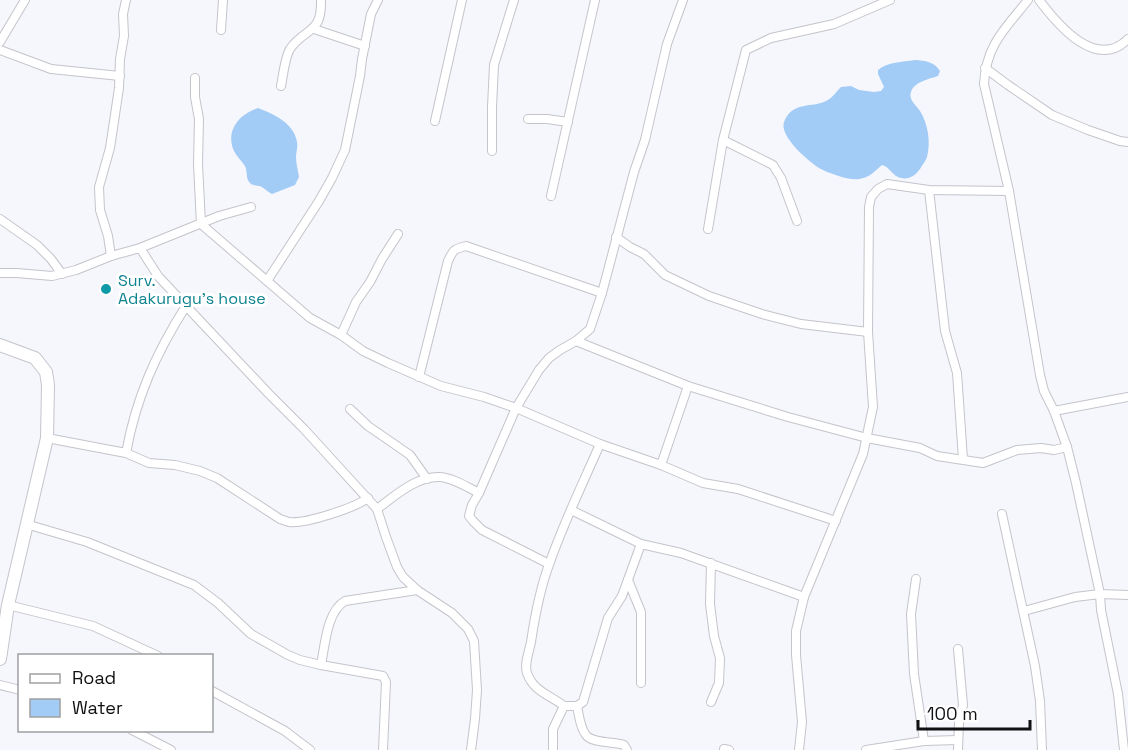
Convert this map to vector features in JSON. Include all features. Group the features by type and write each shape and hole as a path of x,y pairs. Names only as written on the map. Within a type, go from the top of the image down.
{"street":[{"path":"0,42 25,0"},
{"path":"111,255 100,210 99,187 110,148 120,75 124,36 123,14 126,0"},
{"path":"221,30 223,0"},
{"path":"281,86 289,51 314,29 320,16 321,0"},
{"path":"267,281 319,201 345,150 371,14 378,0"},
{"path":"435,121 462,0"},
{"path":"492,151 494,65 514,0"},
{"path":"550,196 595,0"},
{"path":"549,564 482,530 469,516 516,408 539,370 549,358 590,329 645,140 667,44 683,0"},
{"path":"708,229 723,140 746,50 771,38 834,24 890,0"},
{"path":"1028,0 996,39 985,68 984,84 1009,191 1040,375 1044,391 1067,447 1100,594 1101,610 1118,694 1124,750"},
{"path":"1039,0 1066,32 1098,51 1121,46 1128,39"},
{"path":"314,29 365,46"},
{"path":"0,50 51,69 120,75"},
{"path":"985,68 1052,115 1088,130 1128,142"},
{"path":"195,78 195,97 199,119 198,164 201,224 310,318 341,335 363,351 441,386 516,408 600,444 661,465 703,483 738,489 836,521"},
{"path":"528,119 568,122"},
{"path":"723,140 773,165 781,178 797,221"},
{"path":"799,750 802,722 796,631 804,597 863,454 873,407 868,332 871,197 887,184 928,190 1009,191"},
{"path":"928,190 945,331 957,373 963,459"},
{"path":"0,273 52,276 62,274 251,207"},
{"path":"0,219 37,245 62,274"},
{"path":"341,335 356,302 398,234"},
{"path":"616,237 644,254 665,274 709,297 801,324 868,332"},
{"path":"419,377 448,261 452,251 458,248 466,246 602,293"},
{"path":"140,248 158,276 377,509 397,567 403,576 417,590 452,613 468,629 474,641 477,690 471,750"},
{"path":"126,453 130,428 151,370 167,336 186,306"},
{"path":"576,341 688,386 788,417 867,438 920,448 937,456 983,463 1017,450 1041,448 1054,450 1067,447"},
{"path":"0,345 35,358 46,372 48,385 47,438 8,605 0,659"},
{"path":"661,465 688,386"},
{"path":"1054,411 1128,397"},
{"path":"351,409 368,426 410,455 427,479"},
{"path":"47,438 126,453 149,463 175,465 200,471 217,478 280,519 291,522 310,520 340,511 368,498"},
{"path":"600,444 549,564 536,611 526,665 528,676 540,692 564,706 577,706 583,702 608,618 622,596 641,544"},
{"path":"377,509 411,485 438,477 449,479 479,493"},
{"path":"571,510 641,544 681,553 804,597"},
{"path":"1002,514 1035,666 1040,701 1042,750"},
{"path":"26,524 87,542 194,585 218,603 251,634 288,655 321,665 384,676 386,682 383,750"},
{"path":"711,563 710,604 714,636 720,658 719,683 711,702"},
{"path":"916,579 911,614 914,674 924,741"},
{"path":"628,580 641,612 641,683"},
{"path":"321,665 329,624 339,604 345,601 417,590"},
{"path":"1024,611 1076,597 1128,594"},
{"path":"8,605 93,626 154,654"},
{"path":"958,649 963,705 959,723 958,750"},
{"path":"0,686 18,690"},
{"path":"213,692 285,731 310,750"},
{"path":"553,750 553,729 564,706"},
{"path":"577,706 585,735 590,739 619,743 627,750"},
{"path":"136,732 171,750"},
{"path":"866,750 924,741 958,740"}],"water":[{"path":"915,60 932,63 940,71 938,76 918,83 910,95 925,122 929,139 926,158 912,176 898,177 882,165 863,178 850,179 819,168 790,141 784,128 784,122 792,111 822,103 841,87 851,86 859,90 881,91 884,87 878,70 891,64"},
{"path":"258,108 277,116 288,124 297,142 296,160 299,177 295,185 272,194 249,182 245,166 235,153 232,144 231,137 236,124 245,114"}],"place":[{"name":"Surv. Adakurugu's house","path":"106,289"}]}
